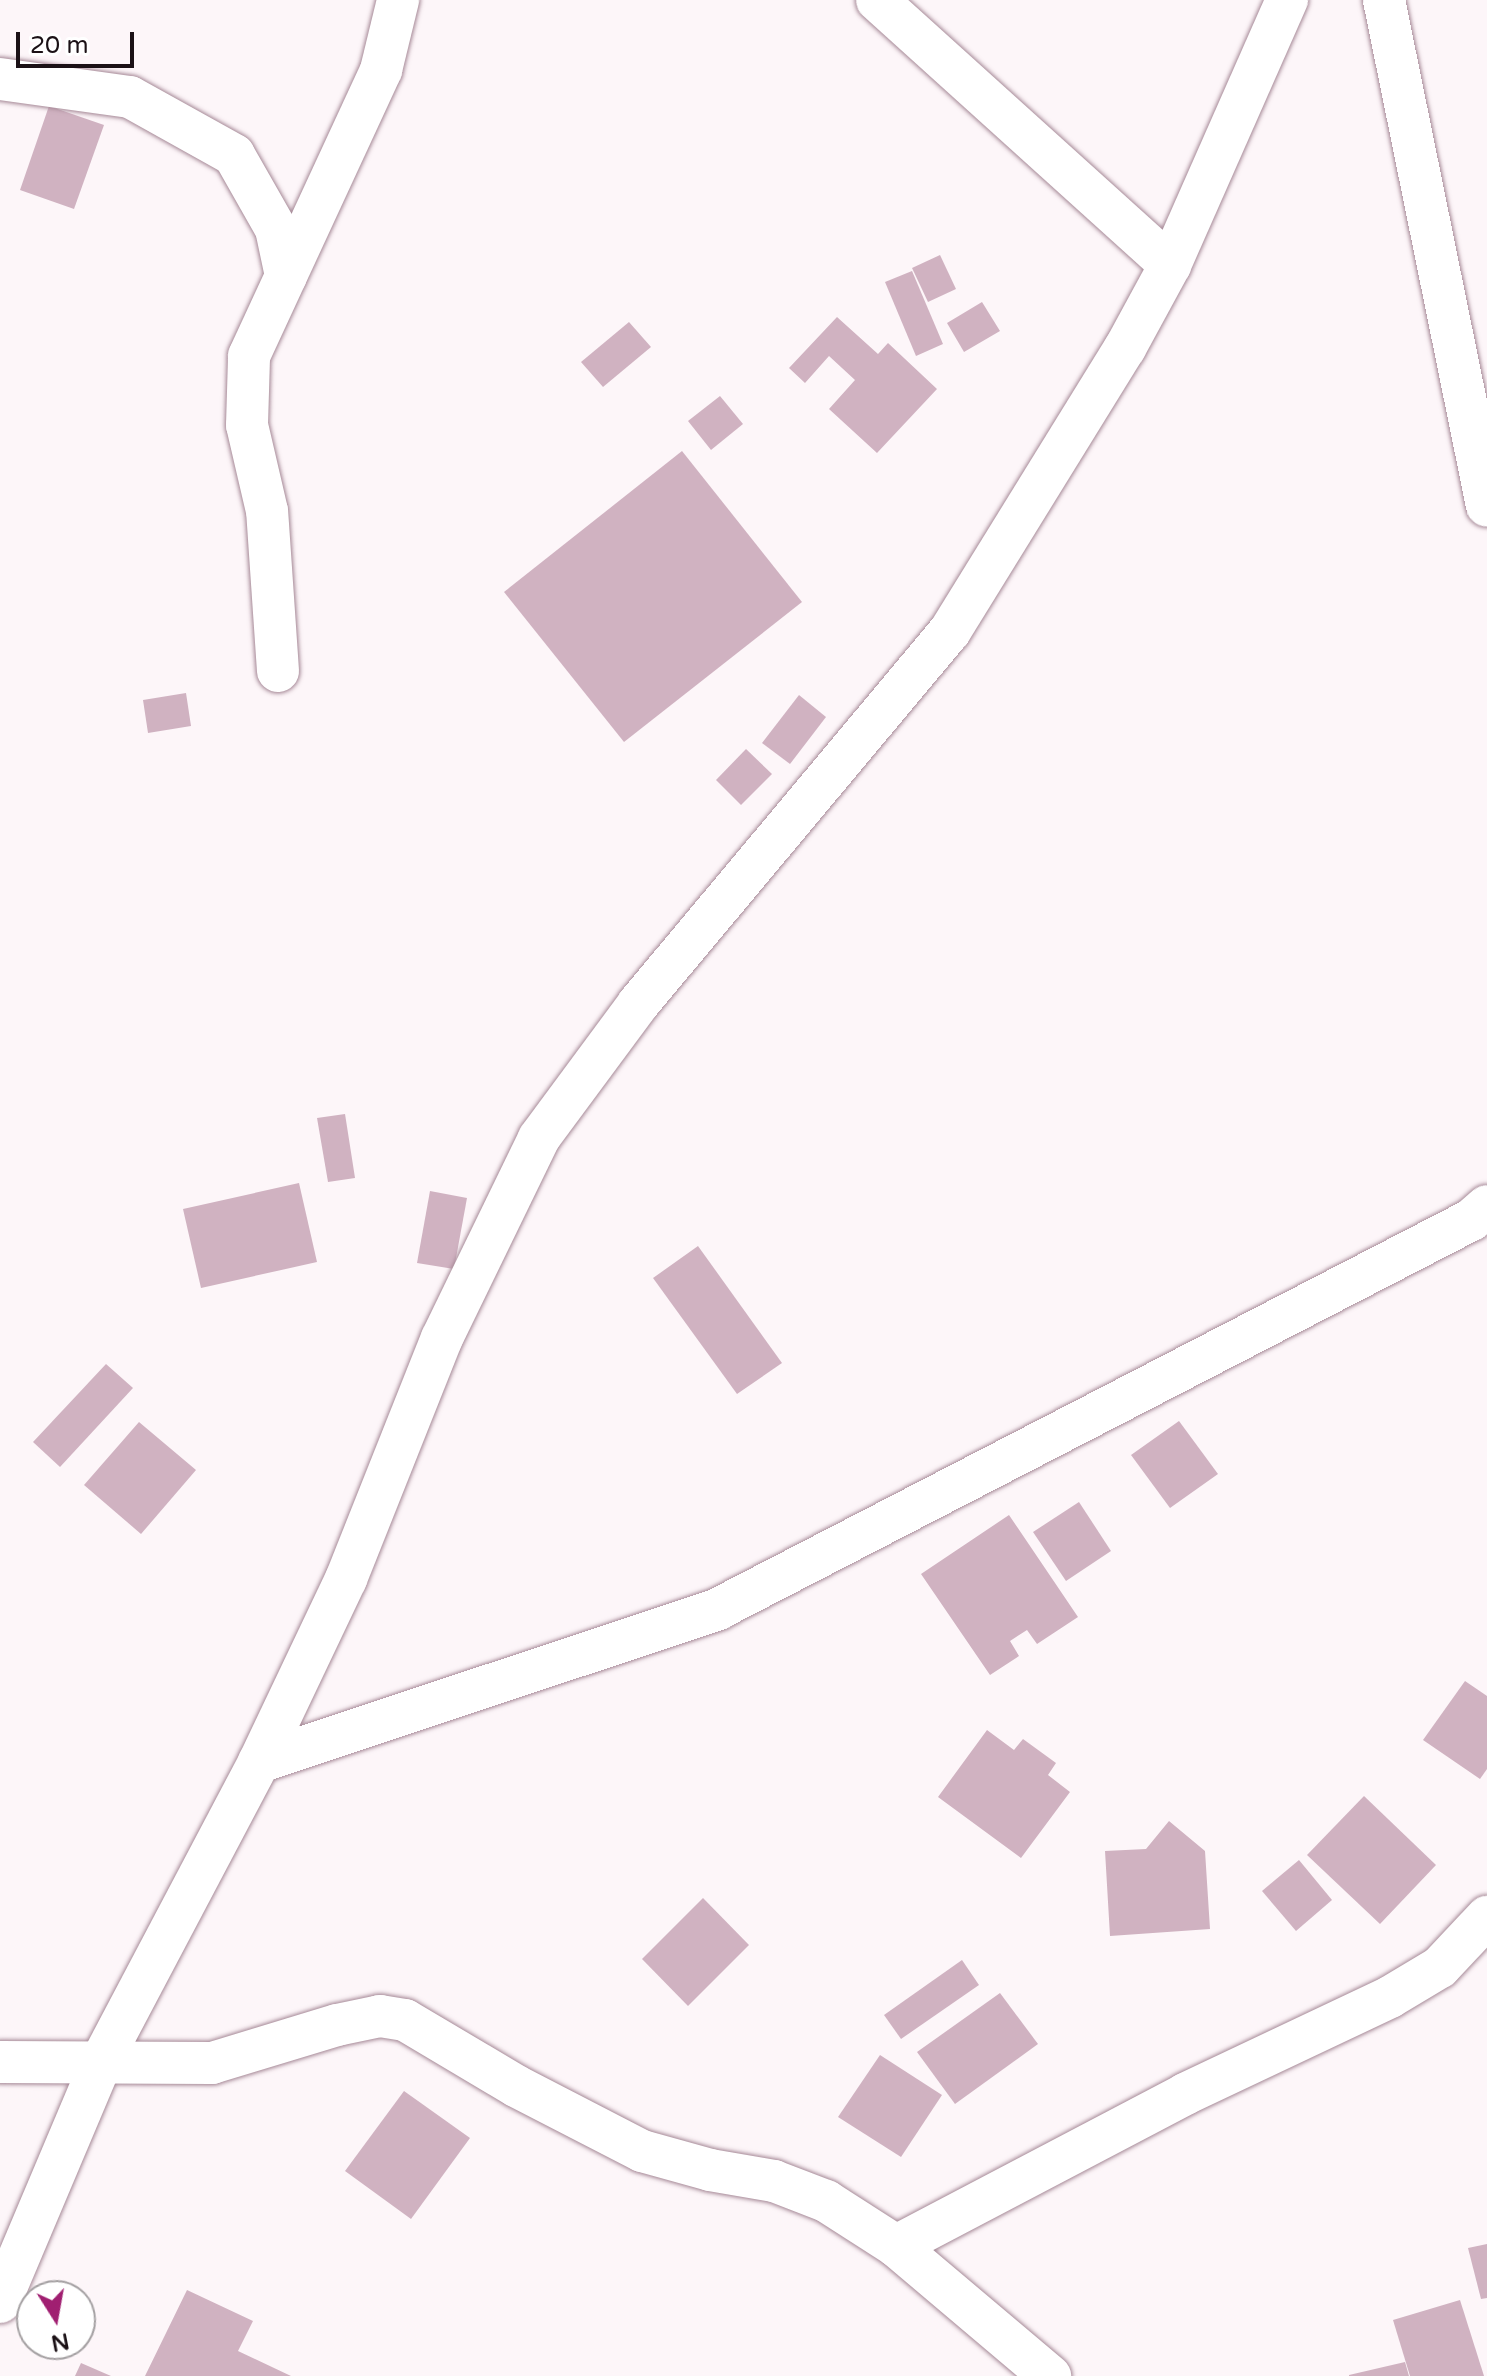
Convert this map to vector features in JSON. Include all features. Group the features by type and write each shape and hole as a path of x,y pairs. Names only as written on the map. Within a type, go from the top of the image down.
{"street":[{"path":"278,671 267,511 247,425 249,356 381,70 398,0"},
{"path":"877,0 1170,265"},
{"path":"0,2302 102,2060 259,1762 346,1579 442,1338 539,1138 638,1004 950,631 1125,348 1170,265 1287,0"},
{"path":"1384,0 1487,506"},
{"path":"0,79 130,97 234,155 276,229 286,276"},
{"path":"259,1762 718,1609 1471,1220 1487,1206"},
{"path":"896,2246 1185,2094 1390,1997 1440,1967 1487,1917"},
{"path":"0,2062 102,2060 212,2063 337,2025 380,2016 405,2020 516,2086 642,2151 710,2170 774,2181 826,2201 896,2246 1050,2376"}],"building":[{"path":"49,106 104,125 74,209 20,190"},
{"path":"940,255 956,289 928,302 912,268"},
{"path":"912,271 943,344 916,356 885,282"},
{"path":"982,302 1000,331 964,352 947,323"},
{"path":"837,317 878,354 888,343 937,389 877,453 829,409 855,380 829,356 805,383 789,368"},
{"path":"629,322 651,347 603,387 581,362"},
{"path":"720,396 743,424 711,450 688,421"},
{"path":"682,451 802,602 624,742 504,592"},
{"path":"186,693 191,726 148,733 143,700"},
{"path":"799,695 826,717 790,764 762,743"},
{"path":"746,749 772,774 741,805 716,780"},
{"path":"345,1114 355,1178 328,1182 317,1118"},
{"path":"299,1183 317,1262 201,1288 183,1209"},
{"path":"430,1191 467,1198 454,1269 417,1263"},
{"path":"698,1246 782,1363 737,1394 653,1278"},
{"path":"106,1364 133,1388 60,1467 33,1442"},
{"path":"1179,1421 1218,1474 1170,1508 1131,1455"},
{"path":"139,1422 196,1470 141,1534 84,1485"},
{"path":"1079,1502 1111,1551 1066,1581 1033,1532"},
{"path":"1009,1515 1078,1617 1037,1644 1027,1630 1010,1641 1019,1656 990,1675 921,1574"},
{"path":"1465,1681 1487,1696 1487,1769 1480,1779 1423,1740"},
{"path":"987,1730 1014,1750 1023,1739 1056,1763 1048,1775 1070,1792 1021,1858 938,1797"},
{"path":"1364,1796 1436,1865 1380,1924 1307,1855"},
{"path":"1169,1821 1205,1851 1210,1929 1110,1936 1105,1851 1146,1849"},
{"path":"1299,1860 1332,1900 1296,1931 1262,1891"},
{"path":"703,1898 749,1945 688,2006 642,1959"},
{"path":"962,1960 979,1985 901,2039 884,2015"},
{"path":"1000,1993 1038,2044 955,2104 917,2052"},
{"path":"880,2055 942,2095 901,2157 838,2117"},
{"path":"404,2091 470,2138 411,2219 345,2171"},
{"path":"1487,2244 1487,2298 1481,2299 1468,2248"},
{"path":"187,2290 253,2321 238,2351 291,2376 145,2376"},
{"path":"1460,2300 1484,2376 1410,2376 1393,2320"},
{"path":"1405,2362 1409,2376 1349,2376 1349,2375"},
{"path":"81,2363 111,2376 75,2376"}]}
